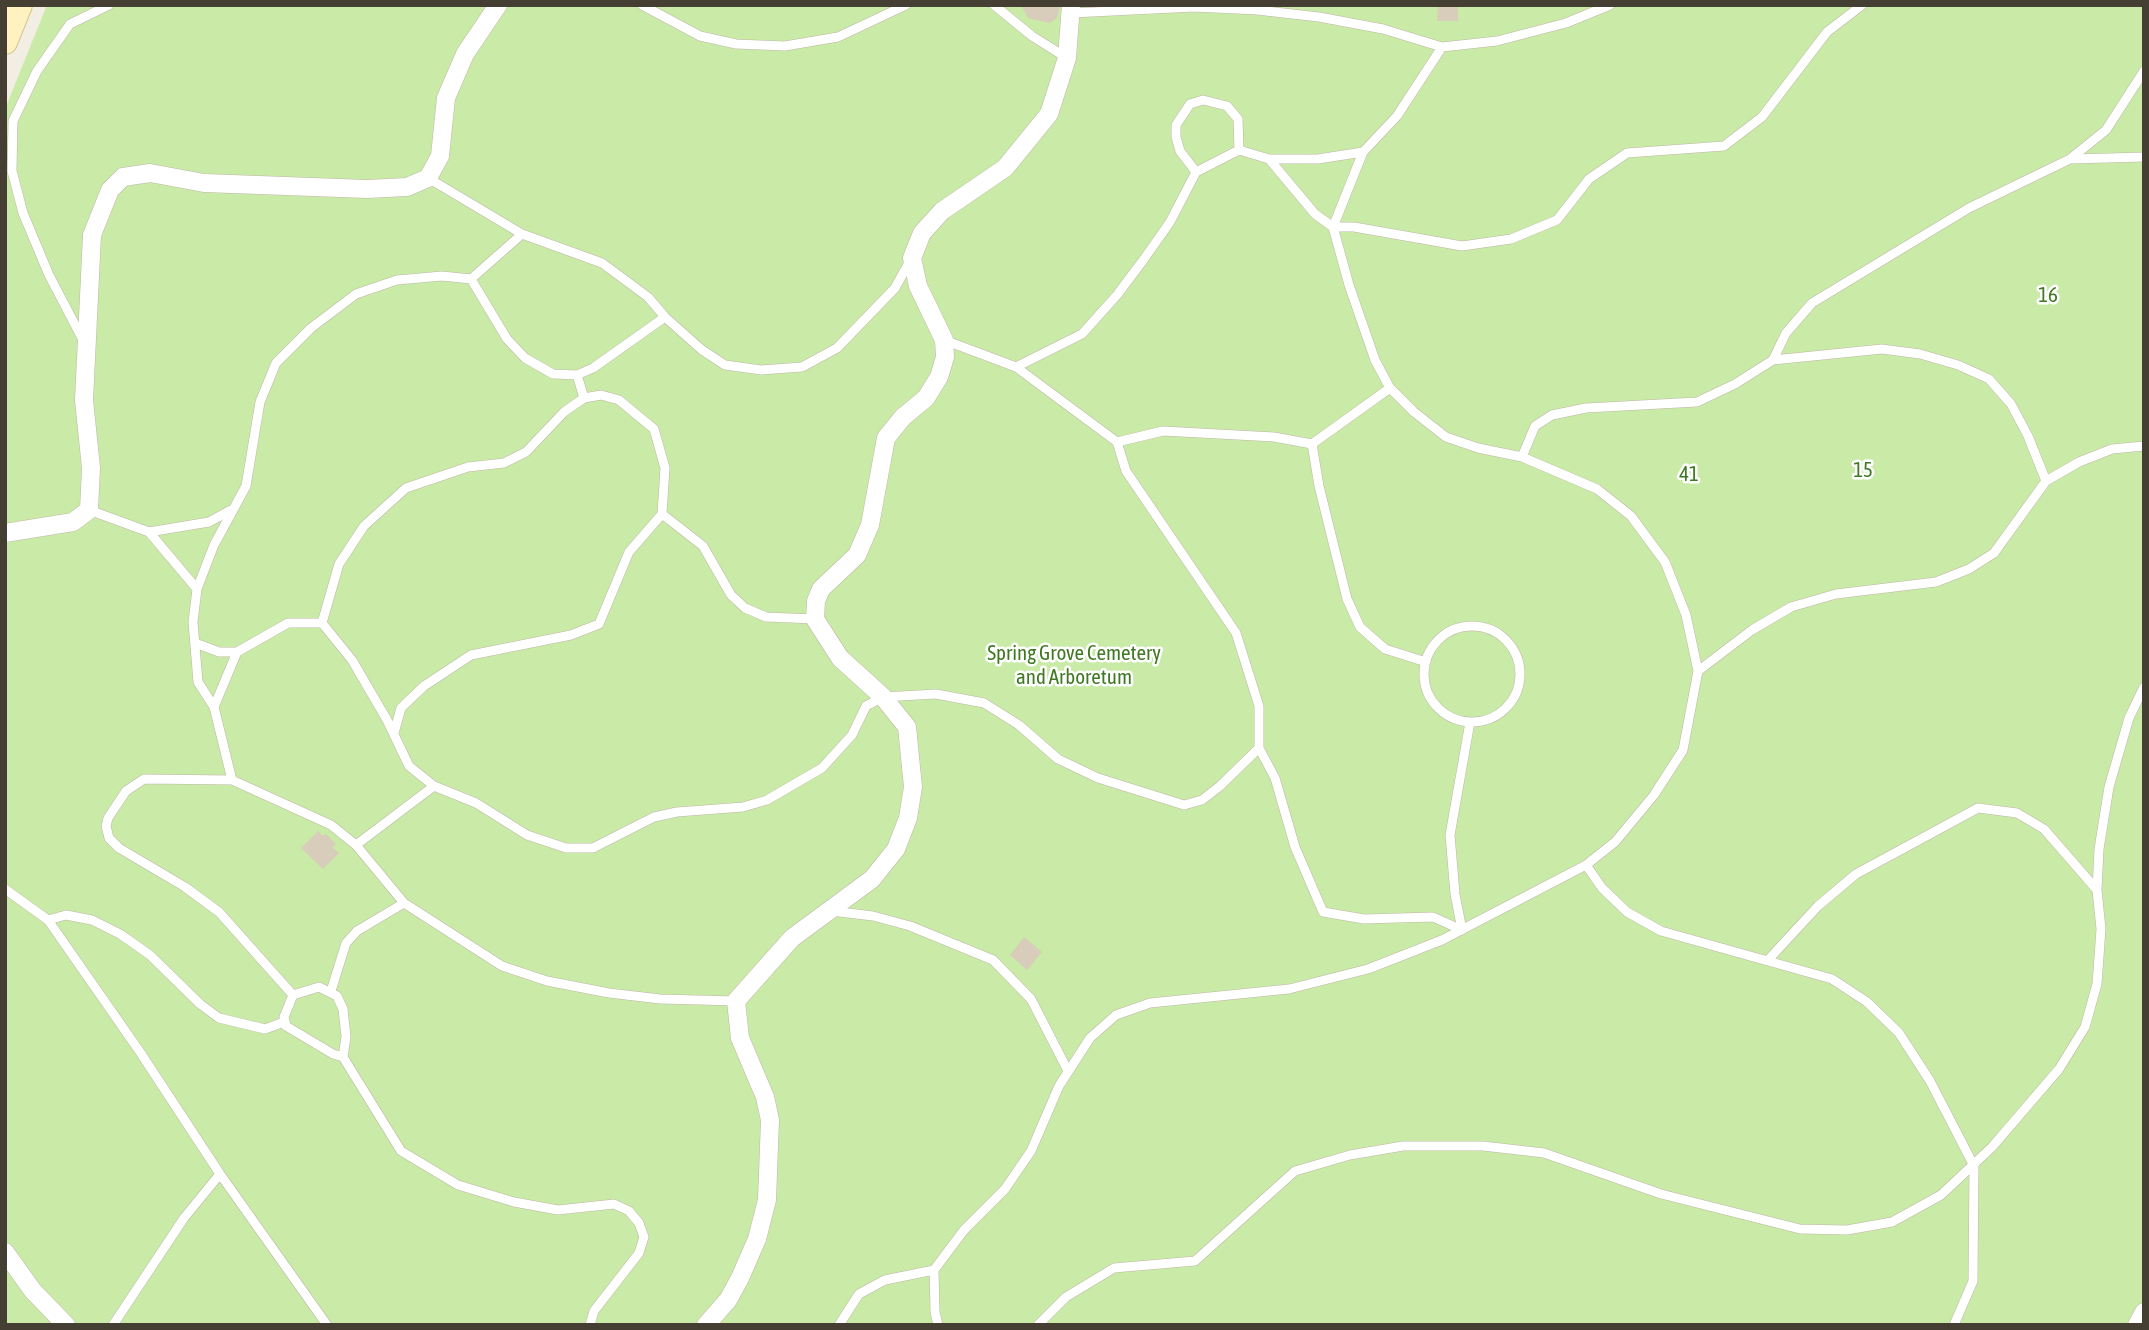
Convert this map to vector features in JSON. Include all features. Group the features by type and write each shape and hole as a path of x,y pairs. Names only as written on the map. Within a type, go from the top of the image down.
{"street":[{"path":"5,533 73,522 89,510 92,468 84,400 92,235 110,191 123,177 150,173 204,183 366,189 407,187 428,178 440,156 446,98 465,54 498,5"},
{"path":"706,1325 728,1300 740,1278 757,1239 767,1200 770,1120 765,1097 740,1038 736,1002 792,938 872,879 896,849 908,818 913,787 907,727 883,697 840,658 815,619 816,601 821,589 857,555 870,526 877,494 879,462 886,438 903,417 926,398 939,377 945,357 944,340 918,286 912,258 922,233 942,211 1005,168 1049,114 1067,58 1072,9"},
{"path":"5,1252 33,1291 66,1325"},
{"path":"2137,1325 2144,1312"}],"lane":[{"path":"86,346 49,275 23,213 12,171 13,121 37,71 70,24 108,5"},
{"path":"642,5 700,36 736,44 785,46 838,37 906,5"},
{"path":"993,5 1032,36 1067,58"},
{"path":"1072,9 1194,7 1319,16 1442,47 1520,35 1566,23 1610,5"},
{"path":"1333,228 1354,227 1462,246 1511,239 1557,220 1589,179 1627,153 1724,146 1762,117 1827,32 1862,5"},
{"path":"1333,228 1363,152 1397,116 1442,47"},
{"path":"1773,360 1786,332 1812,303 1969,208 2070,159 2106,130 2144,71"},
{"path":"1196,172 1180,150 1176,136 1176,125 1190,104 1203,100 1227,106 1238,119 1239,150"},
{"path":"1016,367 1082,334 1117,295 1144,259 1170,222 1196,172 1239,150 1269,159 1318,159 1363,152"},
{"path":"2070,159 2144,157"},
{"path":"938,1325 934,1270 964,1230 1005,1189 1031,1151 1068,1071 1090,1038 1116,1014 1150,1003 1289,989 1368,968 1462,930 1586,865 1615,842 1654,795 1683,750 1698,671 1686,615 1665,562 1631,516 1597,489 1522,457 1478,448 1446,437 1390,388 1375,360 1333,228 1315,214 1269,159"},
{"path":"428,178 522,233 602,263 648,296 665,317 702,351 725,365 761,370 802,367 837,348 895,288 912,258"},
{"path":"232,780 214,706 198,682 193,622 197,589 232,509 246,486 260,402 276,363 311,328 356,294 397,280 442,276 471,279 522,233"},
{"path":"471,279 507,339 525,358 553,374 577,375 612,358 665,317"},
{"path":"944,340 1016,367 1117,442 1126,471 1236,633 1259,706 1259,748 1275,778 1295,847 1322,912 1364,919 1433,917 1462,930"},
{"path":"1522,457 1535,426 1552,415 1586,408 1697,402 1735,384 1773,360 1882,349 1920,354 1958,365 1989,379 2011,404 2028,436 2046,481"},
{"path":"577,375 584,398"},
{"path":"1117,442 1163,431 1274,437 1312,444 1390,388"},
{"path":"322,623 339,564 364,526 406,488 468,467 504,463 526,452 565,412 584,398 601,395 619,400 654,429 665,468 662,514 629,552 599,624 572,635 471,655 424,686 401,708 394,733"},
{"path":"1312,444 1319,486 1347,599 1360,627 1385,649 1426,662"},
{"path":"1698,671 1752,630 1791,607 1836,594 1937,582 1969,569 1994,552 2046,481 2079,462 2112,449 2144,446"},
{"path":"89,510 149,532 209,522 232,509"},
{"path":"662,514 703,546 731,595 745,608 766,617 815,619"},
{"path":"149,532 197,589"},
{"path":"195,643 219,652 237,652 288,623 322,623"},
{"path":"322,623 352,660 394,733 409,766 434,786 476,803 527,835 566,848 593,848 654,817 677,812 743,807 767,800 822,768 852,735 866,706 883,697 936,694 984,703 1019,725 1058,759 1098,778 1184,805 1202,800 1259,748"},
{"path":"1476,626 1492,631 1511,647 1520,669 1519,686 1512,701 1501,713 1486,721 1470,722 1442,712 1432,700 1425,686 1426,662 1435,643 1461,628 1476,626"},
{"path":"214,706 237,652"},
{"path":"1038,1325 1066,1297 1114,1268 1195,1261 1294,1171 1350,1155 1403,1146 1483,1146 1544,1153 1694,1203 1800,1229 1847,1230 1892,1222 1941,1195 1974,1166 2059,1069 2085,1027 2097,985 2101,929 2097,890 2099,849 2109,787 2129,718 2144,687"},
{"path":"1462,930 1455,894 1450,835 1470,722"},
{"path":"293,995 219,912 108,838 106,826 116,803 144,779 232,780 331,825 356,845 404,903 502,966 547,981 660,999 736,1002"},
{"path":"356,845 434,786"},
{"path":"1768,960 1818,906 1856,874 1978,808 2017,813 2044,829 2097,890"},
{"path":"1586,865 1602,888 1627,912 1661,931 1832,979 1867,1002 1899,1033 1930,1081 1974,1166 1973,1281 1954,1325"},
{"path":"5,889 48,920 140,1052 220,1174 327,1325"},
{"path":"331,991 346,943 356,931 404,903"},
{"path":"831,911 873,916 910,926 993,960 1031,999 1068,1071"},
{"path":"48,920 66,915 92,920 120,934 150,955 200,1004 219,1018 265,1029 284,1022"},
{"path":"293,995 319,987 331,991 343,1009 346,1037 343,1057"},
{"path":"284,1022 293,995"},
{"path":"284,1022 297,1034 343,1057 401,1150 458,1185 514,1202 558,1210 614,1204 629,1211 639,1223 644,1237 639,1253 594,1311 590,1325"},
{"path":"113,1325 184,1218 220,1174"},
{"path":"839,1325 859,1294 886,1280 934,1270"}],"green space":[{"name":"Spring Grove Cemetery and Arboretum","path":"47,5 2144,5 2144,1325 5,1325 5,109"}],"building":[{"path":"1021,5 1060,5 1057,18 1050,23 1028,18"},
{"path":"1438,5 1458,5 1458,21 1437,21"},
{"path":"318,831 323,836 326,834 336,844 332,847 339,853 323,869 301,848"},
{"path":"1024,937 1042,952 1027,970 1010,955"}],"park label":[{"name":"16","path":"2048,295"},
{"name":"15","path":"1863,470"},
{"name":"41","path":"1689,474"}]}
